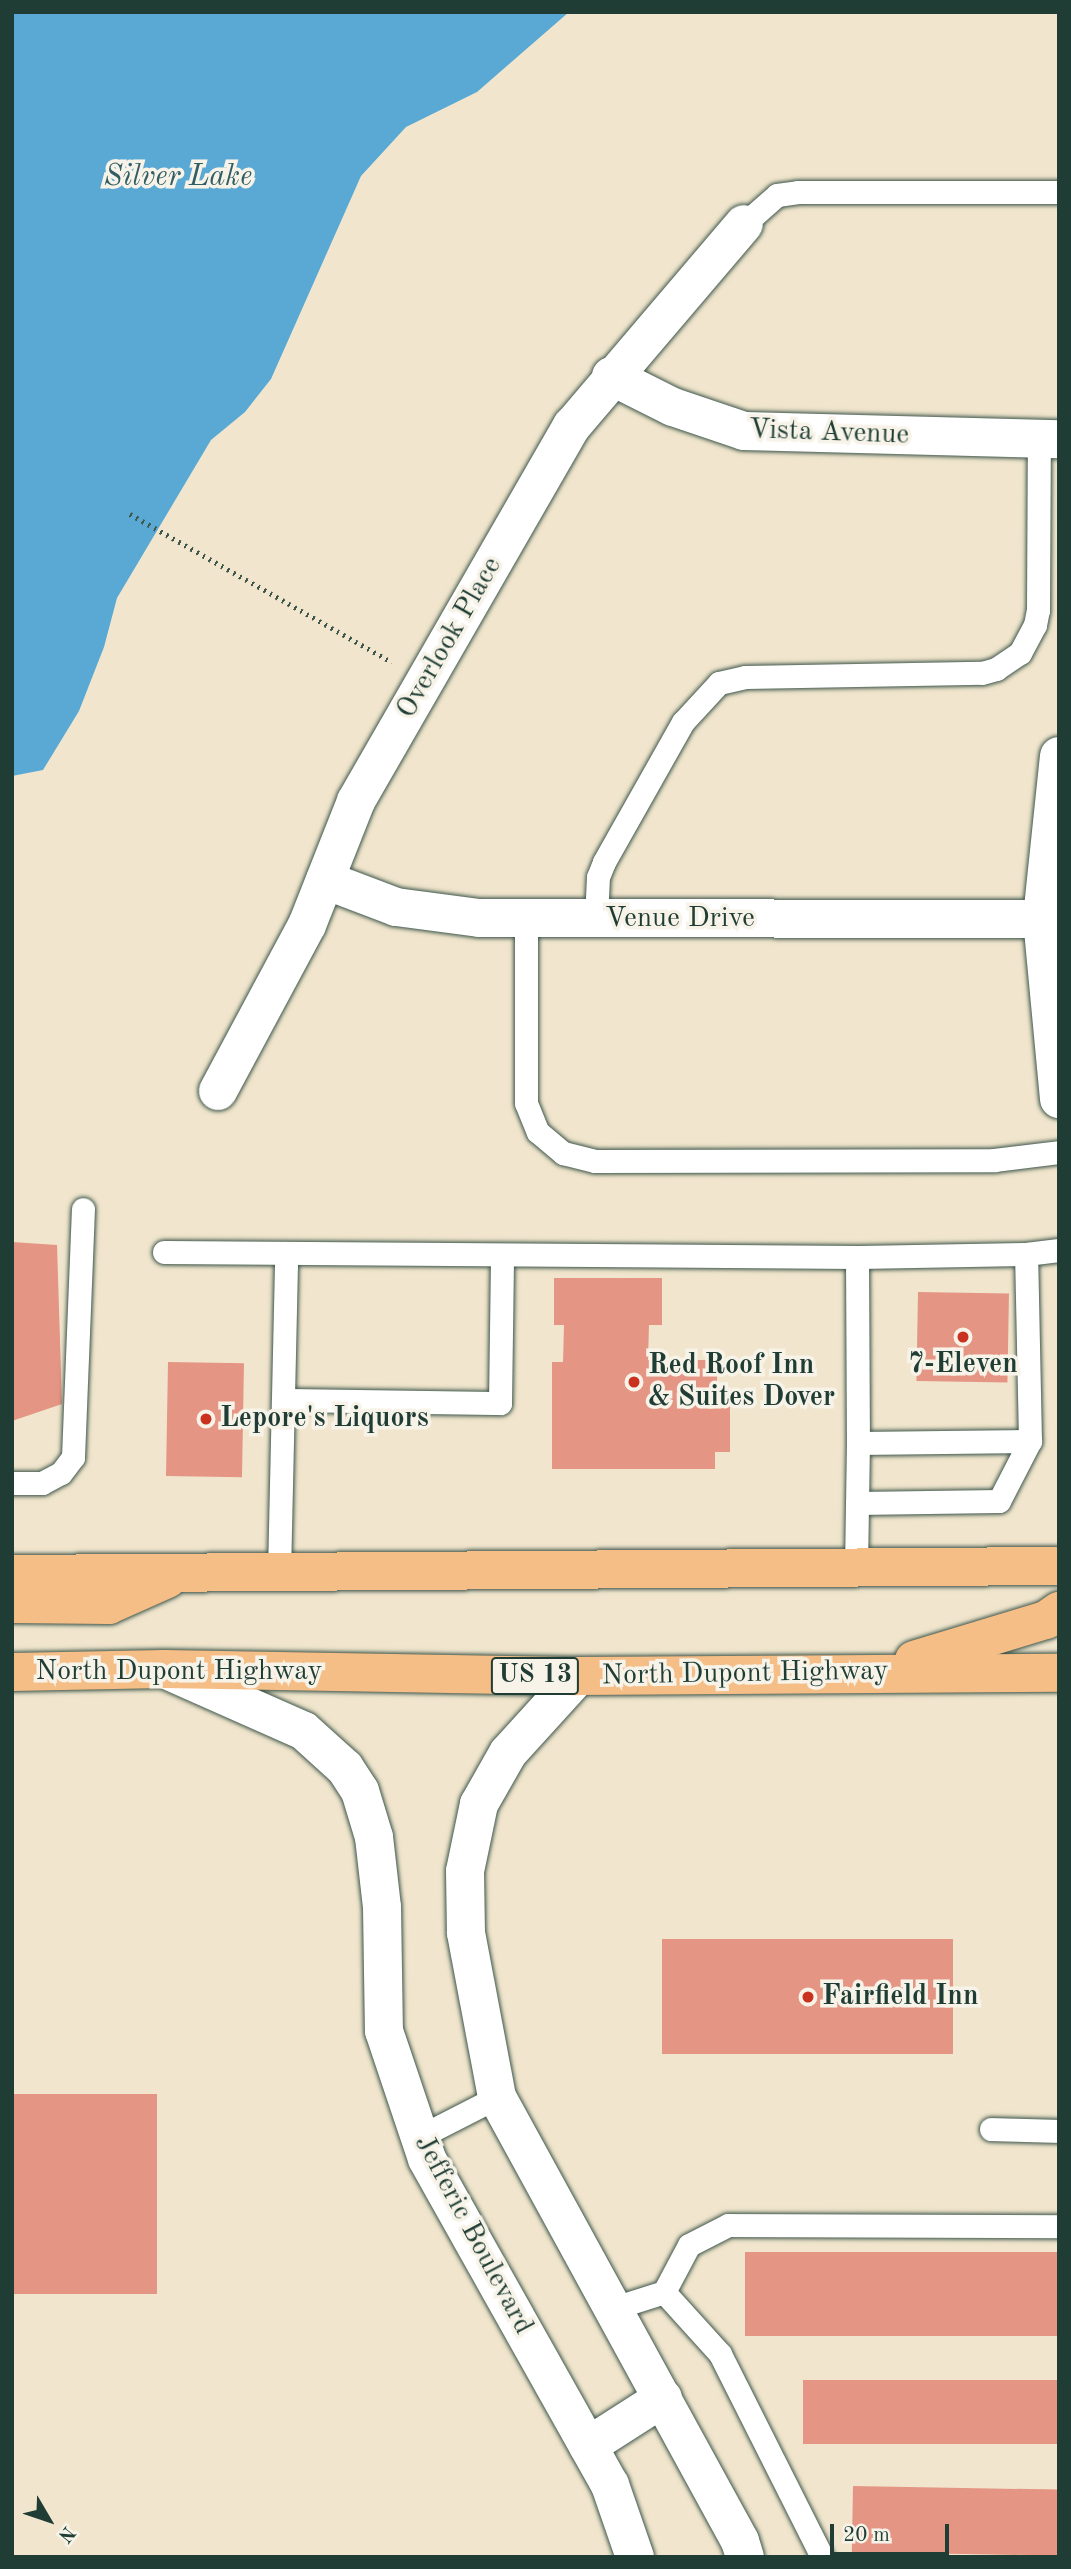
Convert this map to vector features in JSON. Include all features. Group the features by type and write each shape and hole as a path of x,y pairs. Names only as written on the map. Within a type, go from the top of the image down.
{"highway":[{"path":"12,1574 1059,1566"},
{"path":"12,1604 110,1605 178,1573"},
{"path":"875,1672 1036,1624 1059,1611"},
{"name":"North Dupont Highway","path":"12,1672 164,1669 578,1676 875,1672 1059,1673"}],"street":[{"name":"Overlook Place","path":"218,1091 285,971 356,802 572,426 611,376 744,224"},
{"name":"Vista Avenue","path":"611,376 685,412 744,431 1049,438"},
{"path":"1059,756 1050,917 1059,1099"},
{"name":"Venue Drive","path":"325,880 358,895 437,915 526,919 1050,917"},
{"name":"Jefferic Boulevard","path":"164,1669 304,1731 345,1768 360,1791 374,1837 382,1907 384,2031 426,2159 610,2485 635,2557"},
{"path":"578,1676 508,1753 479,1804 465,1871 466,1933 497,2097 614,2308 745,2557"},
{"path":"588,2446 663,2399"}],"lane":[{"path":"744,224 777,195 798,192 1059,192"},
{"path":"596,919 598,877 604,862 683,722 719,683 746,677 982,673 996,669 1020,653 1035,625 1038,610 1049,438"},
{"path":"526,919 526,1103 548,1144 563,1153 595,1161 994,1160 1059,1152"},
{"path":"12,1483 42,1483 61,1472 73,1457 83,1209"},
{"path":"164,1252 858,1257 1027,1254 1059,1250"},
{"path":"279,1573 286,1253"},
{"path":"857,1503 999,1501 1030,1441 1027,1254"},
{"path":"282,1400 500,1404 502,1255"},
{"path":"856,1569 858,1257"},
{"path":"858,1443 1030,1441"},
{"path":"419,2137 497,2097"},
{"path":"991,2129 1059,2131"},
{"path":"614,2308 664,2292 689,2245 728,2225 1059,2226"},
{"path":"664,2292 720,2354 822,2557"}],"path":[{"path":"130,514 393,663"}],"water":[{"name":"Silver Lake","path":"12,12 569,12 477,92 406,127 361,176 271,379 245,412 211,440 117,598 104,647 79,711 43,770 12,776"}],"building":[{"path":"12,1242 57,1245 62,1404 12,1421"},
{"name":"Red Roof Inn & Suites Dover","path":"554,1278 662,1278 662,1325 649,1325 648,1360 717,1360 717,1403 730,1403 730,1452 715,1452 715,1469 552,1469 552,1362 563,1362 564,1325 554,1325"},
{"name":"7-Eleven","path":"918,1292 1009,1294 1007,1383 916,1381"},
{"name":"Lepore's Liquors","path":"168,1362 244,1363 242,1477 166,1476"},
{"name":"Fairfield Inn","path":"662,1939 953,1939 953,2054 662,2054"},
{"path":"12,2094 157,2094 157,2294 12,2294"},
{"path":"745,2252 1059,2252 1059,2336 745,2336"},
{"path":"803,2380 1059,2380 1059,2444 803,2444"},
{"path":"853,2486 1059,2490 1058,2556 852,2552"}],"place":[{"name":"7-Eleven","path":"963,1337"},
{"name":"Red Roof Inn & Suites Dover","path":"634,1382"},
{"name":"Lepore's Liquors","path":"206,1419"},
{"name":"Fairfield Inn","path":"808,1997"}]}
